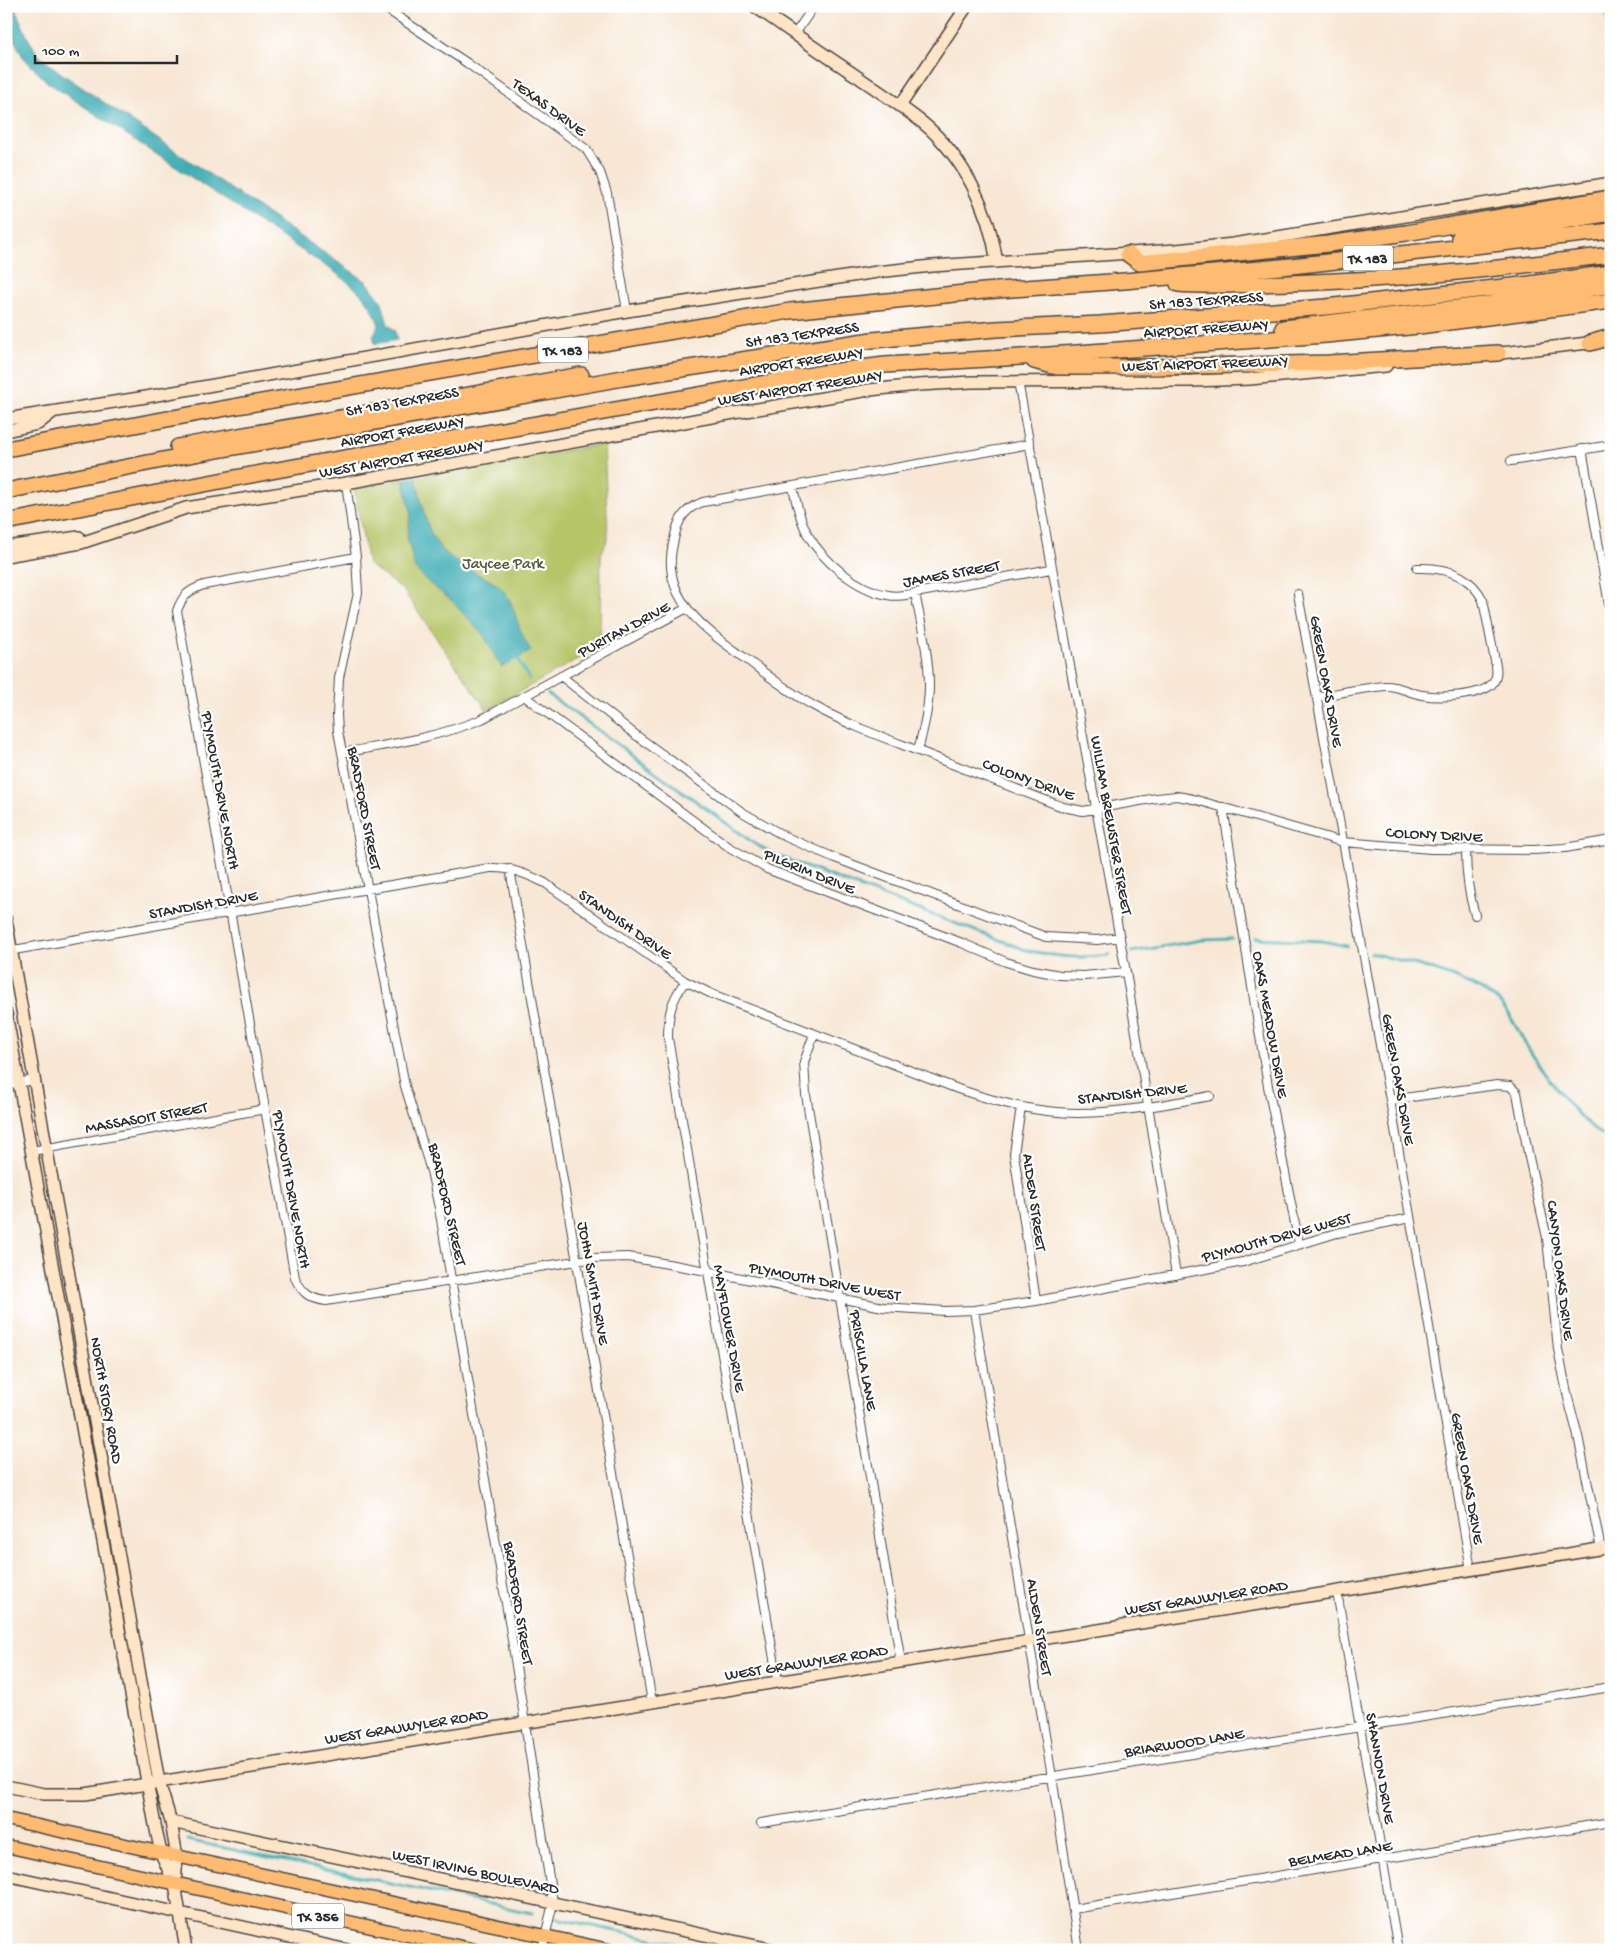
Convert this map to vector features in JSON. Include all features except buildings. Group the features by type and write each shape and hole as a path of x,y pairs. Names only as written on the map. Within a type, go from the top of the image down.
{"highway":[{"path":"1128,254 1140,262 1328,244 1406,233 1611,198"},
{"path":"1400,254 1423,244 1611,213"},
{"name":"TX 183","path":"6,449 231,407 790,311 984,291 1124,282 1291,266 1611,231"},
{"path":"1124,282 1203,286 1320,282 1454,274 1611,255"},
{"name":"SH 183 TEXPRESS","path":"6,480 191,444 437,400 618,369 827,338 931,326 1335,297 1461,284 1611,265"},
{"name":"SH 183 TEXPRESS","path":"6,491 178,457 623,378 872,340 1308,309 1457,293 1611,273"},
{"path":"1199,345 1242,332 1412,314 1611,285"},
{"name":"AIRPORT FREEWAY","path":"6,522 277,470 814,375 885,365 1199,345 1419,326 1611,301"},
{"path":"1590,343 1611,338"},
{"path":"1021,357 1057,367 1154,367 1329,363 1498,353"}],"main road":[{"path":"754,6 900,106 924,124 940,140 971,182 987,222 997,262"},
{"path":"900,106 967,6"},
{"path":"6,419 146,398 627,311 877,272 1128,254 1233,244 1611,183"},
{"name":"WEST AIRPORT FREEWAY","path":"6,556 81,543 186,508 346,483 869,390 919,385 1018,381 1250,379 1373,368 1590,343"},
{"path":"6,431 38,424 55,411"},
{"path":"6,547 78,536 94,538"},
{"name":"NORTH STORY ROAD","path":"6,920 9,951 100,1446 154,1783 161,1853 175,1884"},
{"name":"NORTH STORY ROAD","path":"6,1013 86,1449 154,1783 170,1822 177,1857 175,1884 186,1950"},
{"path":"86,1449 100,1446"},
{"name":"WEST GRAUWYLER ROAD","path":"6,1786 44,1794 84,1794 1606,1548"},
{"name":"TX 356","path":"6,1819 609,1950"},
{"name":"WEST IRVING BOULEVARD","path":"170,1822 775,1950"},
{"name":"TX 356","path":"6,1846 475,1950"},
{"path":"6,1874 348,1950"}],"street":[{"name":"TEXAS DRIVE","path":"382,6 586,149 600,172 607,193 627,311"},
{"path":"795,34 814,6"},
{"name":"WILLIAM BREWSTER STREET","path":"1018,381 1120,937 1176,1275"},
{"name":"PURITAN DRIVE","path":"342,753 450,732 482,718 688,608 680,598 672,581 670,561 677,525 691,506 703,502 1030,444"},
{"path":"1511,461 1611,445"},
{"path":"1582,450 1611,616"},
{"name":"BRADFORD STREET","path":"346,483 356,556 358,593 344,650 337,696 337,715 342,753 405,1086 431,1171 452,1282 553,1903"},
{"name":"JAMES STREET","path":"793,487 799,513 813,542 835,565 852,578 878,593 896,596 915,594 1051,569"},
{"name":"PLYMOUTH DRIVE NORTH","path":"320,1300 306,1294 295,1278 177,612 180,602 190,590 204,585 356,556"},
{"path":"1317,697 1385,686 1442,698 1473,693 1491,685 1496,677 1496,666 1481,595 1468,582 1451,571 1431,567 1417,568"},
{"path":"915,594 927,657 929,685 926,718 918,751"},
{"name":"GREEN OAKS DRIVE","path":"1298,594 1390,1100 1471,1570"},
{"name":"COLONY DRIVE","path":"688,608 707,630 788,690 812,705 855,727 1063,807 1083,811 1177,796 1224,807 1343,842 1431,849 1533,850 1565,848 1611,840"},
{"name":"PILGRIM DRIVE","path":"561,676 638,736 742,812 786,837 835,858 1046,937 1097,940 1120,937"},
{"name":"PILGRIM DRIVE","path":"524,696 729,848 767,870 962,943 1006,962 1033,970 1060,975 1084,976 1126,972"},
{"name":"OAKS MEADOW DRIVE","path":"1224,807 1268,1086 1299,1244"},
{"path":"1466,849 1466,876 1475,915"},
{"name":"STANDISH DRIVE","path":"9,951 490,868 510,869 544,883 685,981 714,996 958,1089 1020,1107 1077,1113 1149,1107 1210,1096"},
{"name":"JOHN SMITH DRIVE","path":"510,869 652,1702"},
{"name":"MAYFLOWER DRIVE","path":"685,981 670,1008 668,1038 778,1682"},
{"name":"PRISCILLA LANE","path":"814,1034 805,1057 804,1073 902,1662"},
{"path":"6,1085 34,1080"},
{"name":"CANYON OAKS DRIVE","path":"1390,1100 1504,1085 1510,1086 1517,1093 1528,1153 1548,1238 1558,1349 1568,1398 1606,1548"},
{"name":"ALDEN STREET","path":"1020,1107 1014,1154 1036,1301"},
{"name":"MASSASOIT STREET","path":"32,1152 265,1109"},
{"name":"PLYMOUTH DRIVE WEST","path":"320,1300 326,1301 452,1282 577,1261 606,1257 628,1257 883,1307 974,1310 1036,1301 1243,1262 1271,1255 1299,1244 1337,1233 1410,1218"},
{"name":"ALDEN STREET","path":"974,1310 1030,1641 1079,1950"},
{"name":"SHANNON DRIVE","path":"1337,1592 1398,1950"},
{"name":"BRIARWOOD LANE","path":"761,1823 1611,1687"},
{"name":"BELMEAD LANE","path":"1073,1909 1611,1822"},
{"path":"542,1950 553,1903"}],"green space":[{"name":"Jaycee Park","path":"604,444 608,538 601,554 600,647 487,710 403,590 368,564 354,488"}],"water":[{"path":"6,6 14,6 28,38 39,56 61,73 367,282 382,302 388,325 395,330 397,340 375,344 373,335 379,326 372,309 355,288 333,271 47,82 23,57 6,24"},
{"path":"416,477 425,517 438,545 457,562 498,585 503,590 510,600 521,632 531,651 501,667 484,636 452,601 415,569 407,536 411,512 403,479"}],"waterway":[{"path":"1606,6 1611,36"},
{"path":"516,656 529,679"},
{"path":"548,694 755,844 777,856 1026,950 1068,957 1109,955"},
{"path":"1255,938 1322,941 1347,946"},
{"path":"1131,952 1202,940 1232,939"},
{"path":"1371,953 1453,977 1496,999 1508,1013 1523,1040 1562,1096 1587,1123 1611,1139"},
{"path":"187,1840 532,1913"},
{"path":"556,1918 704,1950"}]}
